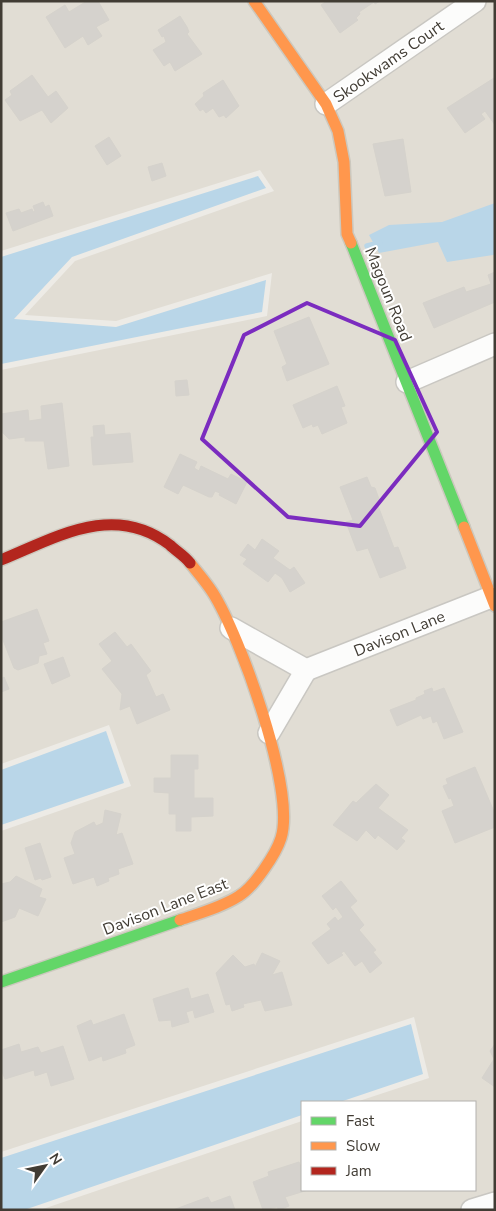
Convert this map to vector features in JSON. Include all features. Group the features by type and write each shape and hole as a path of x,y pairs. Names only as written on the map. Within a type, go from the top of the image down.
{"street":[{"name":"Magoun Road","path":"254,1 326,104 338,131 344,162 347,234 493,601"},
{"name":"Skookwams Court","path":"326,104 475,1"},
{"path":"407,382 495,344"},
{"name":"Davison Lane East","path":"1,560 74,529 112,523 154,533 188,560 213,593 231,628 268,733 284,794 281,837 266,866 241,895 207,912 1,982"},
{"name":"Davison Lane","path":"306,670 493,601"},
{"path":"231,628 306,670 268,733"},
{"path":"472,1210 495,1203"}],"highlighted area":[{"path":"307,303 395,340 437,432 360,526 288,517 202,439 244,335"}],"shaded area":[{"path":"1,1 495,1 495,1210 40,1210 301,1121 301,1191 476,1191 476,1101 359,1101 429,1078 414,1017 1,1152 1,831 131,786 109,725 1,764 1,370 267,316 272,273 116,321 25,315 75,261 274,191 260,170 1,251"}],"water":[{"path":"258,176 266,188 72,257 14,319 116,327 266,280 262,312 1,364 1,257"},
{"path":"495,203 495,254 493,255 447,262 438,242 379,253 369,235 389,225 442,222"},
{"path":"106,731 124,783 1,825 1,770"},
{"path":"411,1024 423,1074 343,1101 301,1101 301,1115 24,1210 1,1210 1,1158"}],"building":[{"path":"87,1 98,1 109,20 96,27 102,36 88,45 83,36 65,48 46,17 65,5 69,12"},
{"path":"327,1 380,1 375,4 374,2 359,12 360,14 356,18 358,20 340,33 321,5"},
{"path":"180,16 189,32 187,34 202,54 175,71 170,62 164,66 153,50 166,42 164,36 162,37 158,30"},
{"path":"32,75 48,97 56,91 68,108 51,123 42,110 20,121 5,100 12,95 10,91"},
{"path":"494,78 495,125 485,111 481,114 485,119 465,133 447,108"},
{"path":"223,80 239,106 226,118 224,115 219,117 213,108 206,113 203,109 200,111 195,104 204,96 203,93"},
{"path":"109,137 121,156 107,165 95,146"},
{"path":"403,139 411,192 385,196 373,144"},
{"path":"162,163 166,176 152,181 148,167"},
{"path":"43,202 45,207 49,205 53,216 13,231 6,213 19,209 21,213 32,209 33,212 35,211 33,206"},
{"path":"495,272 495,302 434,328 423,303 464,287 466,292 491,284 488,275"},
{"path":"309,317 329,364 287,381 282,367 287,364 274,331"},
{"path":"187,380 189,395 176,396 175,381"},
{"path":"337,386 345,406 341,407 347,423 322,434 318,425 313,427 312,424 303,428 293,405"},
{"path":"62,403 69,466 48,469 44,441 25,441 25,437 9,439 3,433 1,414 28,410 29,421 42,419 41,406"},
{"path":"104,425 105,435 130,433 133,462 93,465 91,437 94,437 93,426"},
{"path":"180,454 197,462 194,468 199,471 201,466 228,479 231,474 247,482 236,504 215,491 212,497 209,497 183,485 178,494 164,487"},
{"path":"367,477 371,487 375,488 380,502 377,503 394,548 398,547 406,568 380,578 368,548 357,551 346,522 353,520 340,487"},
{"path":"262,539 279,551 273,558 290,570 294,567 305,583 290,592 282,578 275,573 268,582 243,564 247,559 240,555 248,544 255,550"},
{"path":"37,609 49,641 43,643 47,654 39,656 38,663 18,670 14,668 1,635 1,622"},
{"path":"115,632 127,647 131,644 151,671 146,675 156,697 163,694 170,710 137,724 130,706 120,710 122,694 102,669 112,661 99,644"},
{"path":"63,657 70,676 52,684 44,664"},
{"path":"4,677 9,689 1,692 1,679"},
{"path":"432,688 433,692 444,688 463,732 444,739 437,721 433,723 431,716 423,719 421,715 397,726 390,710 416,700 416,698 425,694 424,691"},
{"path":"171,755 198,755 198,769 194,769 194,798 213,798 213,816 191,817 191,831 176,831 176,814 169,814 169,793 154,792 154,778 171,778"},
{"path":"475,767 495,814 495,827 455,843 442,811 454,806 443,786 448,784 446,779"},
{"path":"376,784 389,795 378,808 408,830 401,838 405,841 397,850 378,835 375,839 366,830 357,841 333,825 353,801 356,803"},
{"path":"105,810 121,814 116,835 122,833 133,864 118,869 119,874 108,878 109,881 97,886 94,877 73,884 64,858 75,854 71,843 75,832 94,822 96,826 103,823"},
{"path":"40,843 51,877 35,880 25,848"},
{"path":"16,876 42,889 39,897 46,899 38,916 19,908 15,917 1,922 1,884 10,882"},
{"path":"341,881 357,901 350,907 364,925 359,930 376,950 373,952 382,963 370,973 362,961 355,966 344,951 341,953 343,955 328,964 312,943 331,929 327,924 335,917 338,921 343,917 336,907 333,910 322,896"},
{"path":"262,953 280,961 272,975 282,972 292,1005 265,1011 261,1000 243,1004 244,1007 232,1011 230,1004 226,1005 216,973 233,955 245,967 254,964 255,967"},
{"path":"188,988 191,999 208,994 214,1012 195,1018 193,1010 186,1012 189,1022 172,1027 171,1020 159,1021 153,999"},
{"path":"124,1014 135,1045 125,1049 126,1053 103,1061 102,1056 89,1061 77,1026 91,1020 93,1025"},
{"path":"19,1044 21,1052 38,1047 41,1053 63,1046 74,1079 51,1086 47,1072 35,1076 34,1070 5,1079 1,1069 1,1050"},
{"path":"495,1044 495,1087 482,1078 494,1059 490,1051"},
{"path":"299,1162 301,1167 301,1191 305,1191 285,1197 289,1206 279,1210 277,1207 263,1210 253,1182 269,1176 268,1172"},
{"path":"230,1196 235,1210 173,1210 208,1197 211,1203"}],"waterway":[{"path":"367,246 380,243"}],"traffic: fast":[{"path":"351,243 464,527"},
{"path":"1,982 180,920"}],"traffic: slow":[{"path":"254,1 326,104 338,131 344,162 347,234 351,243"},
{"path":"464,527 495,606"},
{"path":"180,920 211,910 245,892 264,870 278,845 281,838 283,815 280,786 273,751 250,677 224,614 210,589 190,563"}],"traffic: jam":[{"path":"1,560 64,534 107,525 128,526 149,532 170,545 190,563"}]}
